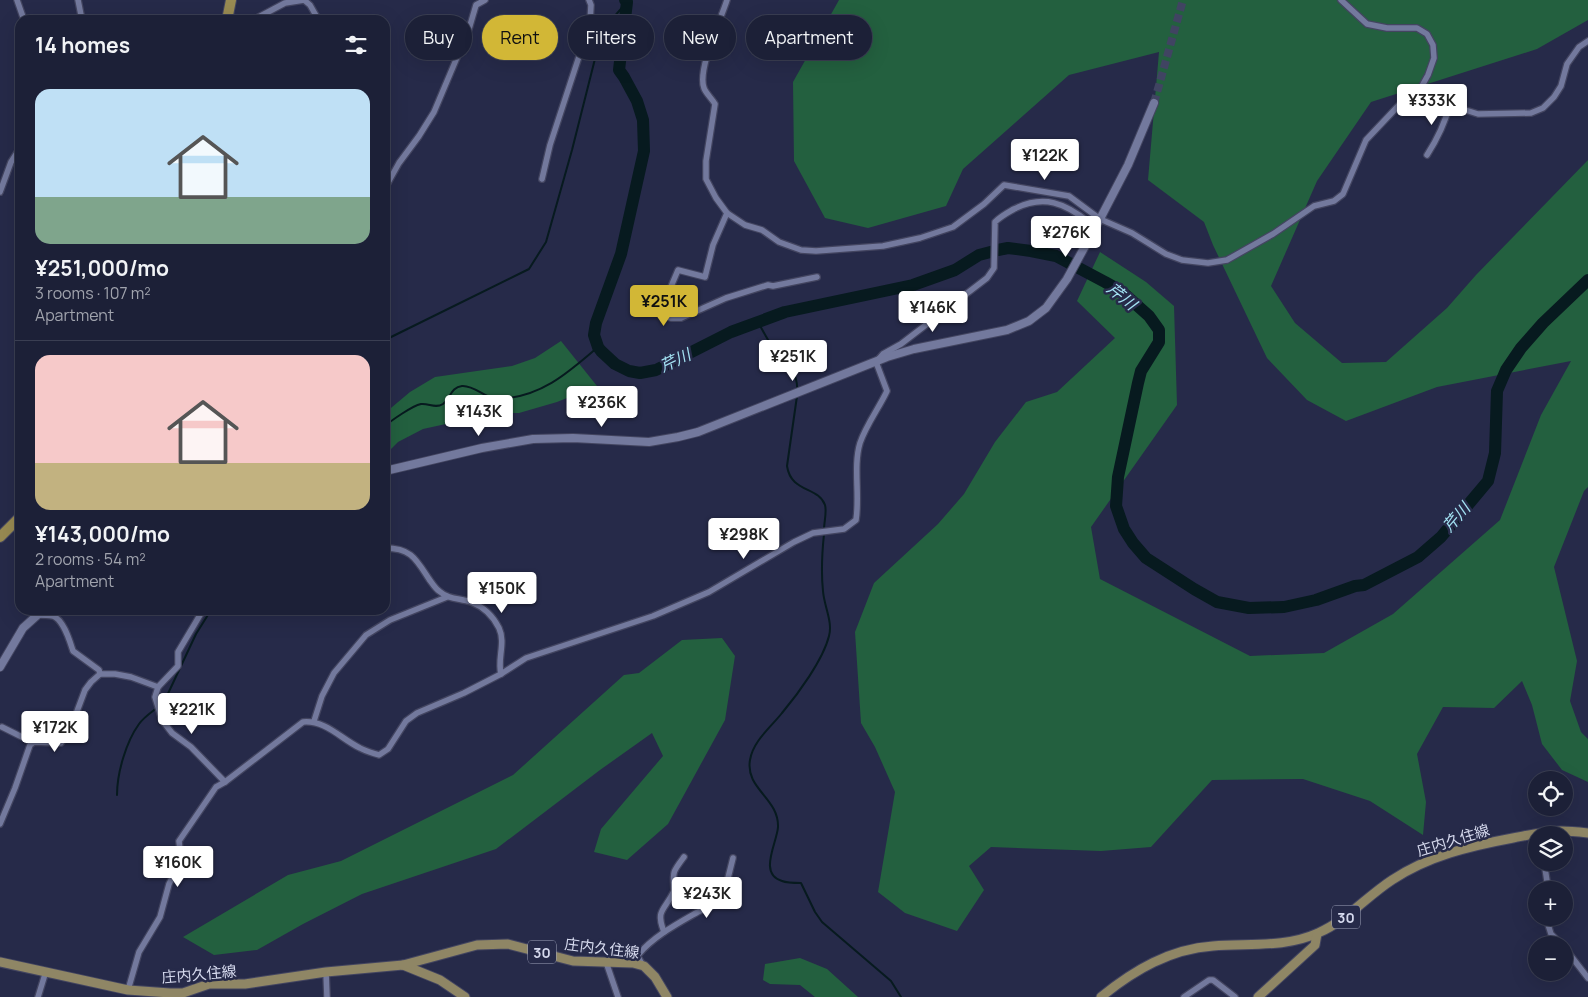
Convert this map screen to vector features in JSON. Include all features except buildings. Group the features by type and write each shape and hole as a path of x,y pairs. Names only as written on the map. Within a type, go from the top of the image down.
{"highway":[{"path":"228,15 231,0"},
{"path":"0,537 15,522"}],"main road":[{"name":"庄内久住線","path":"1573,832 1588,833"},
{"name":"庄内久住線","path":"1101,997 1138,970 1162,957 1186,950 1211,946 1270,944 1317,934 1357,909 1390,882 1433,858 1483,844 1528,836"},
{"name":"庄内久住線","path":"1258,997 1315,945 1317,934"},
{"name":"庄内久住線","path":"0,962 128,990 183,993 208,984 245,984 326,972 403,965 477,946 508,944 573,961 633,963 644,966 667,997"},
{"name":"庄内久住線","path":"403,965 440,980 466,997"}],"street":[{"path":"17,0 22,15"},
{"path":"78,0 81,15"},
{"path":"262,15 285,3 304,0 310,5 316,15"},
{"path":"390,179 434,112 469,29 476,5 484,0"},
{"path":"542,179 550,145 590,23 591,5 589,0"},
{"path":"727,0 713,37 703,74 704,88 714,104 706,161 706,179 716,198 728,213 745,226 762,230 779,242 801,250 816,251 883,246 953,228 984,204 1004,185 1069,196 1100,219 1132,233 1166,254 1182,260 1208,262 1227,260 1273,234 1314,206 1334,201 1343,194 1366,140 1400,104 1418,93 1428,75 1434,58 1433,44 1427,34 1417,28 1387,28 1367,24 1341,0"},
{"path":"1418,93 1438,93 1450,104 1478,114 1531,113 1543,108 1554,97 1561,86 1567,64 1579,47 1588,41"},
{"path":"390,469 482,448 533,439 573,438 629,442 660,441 686,435 914,349 1007,330 1024,323 1035,317 1052,301 1067,279 1128,165 1154,103"},
{"path":"1426,155 1441,131 1450,104"},
{"path":"0,192 15,156"},
{"path":"876,362 883,354 901,344 987,278 994,268 995,222 1000,217 1024,204 1040,200 1076,212 1090,223 1100,219"},
{"path":"728,213 713,245 705,277 678,270 662,308 664,316 681,318 726,298 768,285 773,286 817,278"},
{"path":"128,990 139,952 160,917 168,884 181,860 179,841 216,787 303,722 314,721 360,748 379,755 388,749 406,721 417,713 464,693 501,674 526,658 653,616 701,595 813,533 844,529 856,520 858,508 856,493 858,479 857,458 860,443 887,392 876,362"},
{"path":"390,548 398,548 411,554 437,590 447,597 471,602 487,611 500,630 502,649 501,674"},
{"path":"314,721 322,696 334,673 366,635 390,620 447,597"},
{"path":"0,667 23,628 36,615 51,616 57,618 71,640 73,651 99,670 100,674"},
{"path":"200,615 178,652 178,666 158,687 155,697 162,720 172,734 191,747 225,782"},
{"path":"2,727 32,742 61,742 68,735 85,690 100,674 115,674 158,687"},
{"path":"0,824 32,742"},
{"path":"664,932 659,915 674,891 673,872 684,857"},
{"path":"638,955 646,945 664,932 698,912 719,903 723,898 733,858"},
{"path":"618,997 606,962 624,951 632,951 638,955 644,966"},
{"path":"1573,959 1588,978"},
{"path":"38,997 46,971"},
{"path":"326,972 328,997"},
{"path":"1184,997 1209,980 1213,980 1235,997"}],"green space":[{"path":"839,0 1588,0 1588,20 1537,49 1371,102 1317,181 1271,286 1295,323 1342,363 1386,362 1447,308 1476,275 1588,160 1588,487 1584,491 1554,567 1577,661 1570,701 1581,732 1588,739 1588,782 1573,775 1573,771 1562,770 1542,744 1532,705 1522,681 1494,708 1443,707 1417,754 1426,802 1423,835 1370,801 1303,779 1212,780 1151,847 1101,851 991,847 969,866 984,890 957,931 905,913 878,892 895,792 875,747 861,723 855,632 874,583 938,524 964,494 995,442 1026,402 1057,392 1115,338 1077,301 1100,252 1146,282 1174,306 1177,405 1091,527 1100,579 1250,656 1324,653 1393,614 1500,520 1541,415 1571,361 1437,387 1346,421 1307,400 1267,358 1213,245 1204,222 1148,180 1159,52 1069,75 963,169 946,206 868,228 825,218 794,161 793,82 805,60 872,60 872,15 831,15"},
{"path":"561,341 597,386 557,402 519,413 496,413 423,429 398,442 390,450 390,409 410,392 435,377 512,366 535,358"},
{"path":"722,638 735,656 725,720 668,824 627,860 594,852 601,829 663,756 652,733 496,849 362,894 257,950 214,955 183,937 288,875 341,861 513,775 624,675 639,673 682,640"},
{"path":"800,958 827,969 858,997 815,997 800,985 770,984 763,980 765,964"}],"waterway":[{"name":"芹川","path":"625,0 627,2 619,70 637,101 643,120 644,151 621,254 596,323 594,335 601,351 615,364 629,371 640,373 656,370 731,332 785,312 913,285 955,270 979,255 1008,248 1056,256 1121,291 1149,316 1159,330 1159,342 1141,371 1138,383 1118,477 1116,506 1124,529 1146,558 1217,602 1249,608 1284,607 1316,600 1355,586 1364,585 1418,557 1441,537 1488,481 1495,453 1497,391 1506,370 1521,348 1543,323 1588,280"},
{"path":"390,338 529,269 546,242 572,150 601,35 606,26 627,2"},
{"path":"758,322 770,343 792,371 797,384 797,391"},
{"path":"390,422 417,405 437,406 443,404 455,389 462,386 467,386 489,397 498,399 513,398 527,394 564,375 598,347"},
{"path":"797,396 787,466 789,475 794,481 822,499 826,508 824,530"},
{"path":"824,534 822,577 830,625 829,636 821,655 802,687 755,747 750,760 750,770 752,779 773,808 777,817 778,827 771,857 771,872 782,881 801,883 822,922 891,981 901,997"},
{"path":"117,795 117,786 126,749 134,731 142,720 165,700 196,634 208,615"}],"tunnel":[{"path":"1154,103 1183,0"}]}
